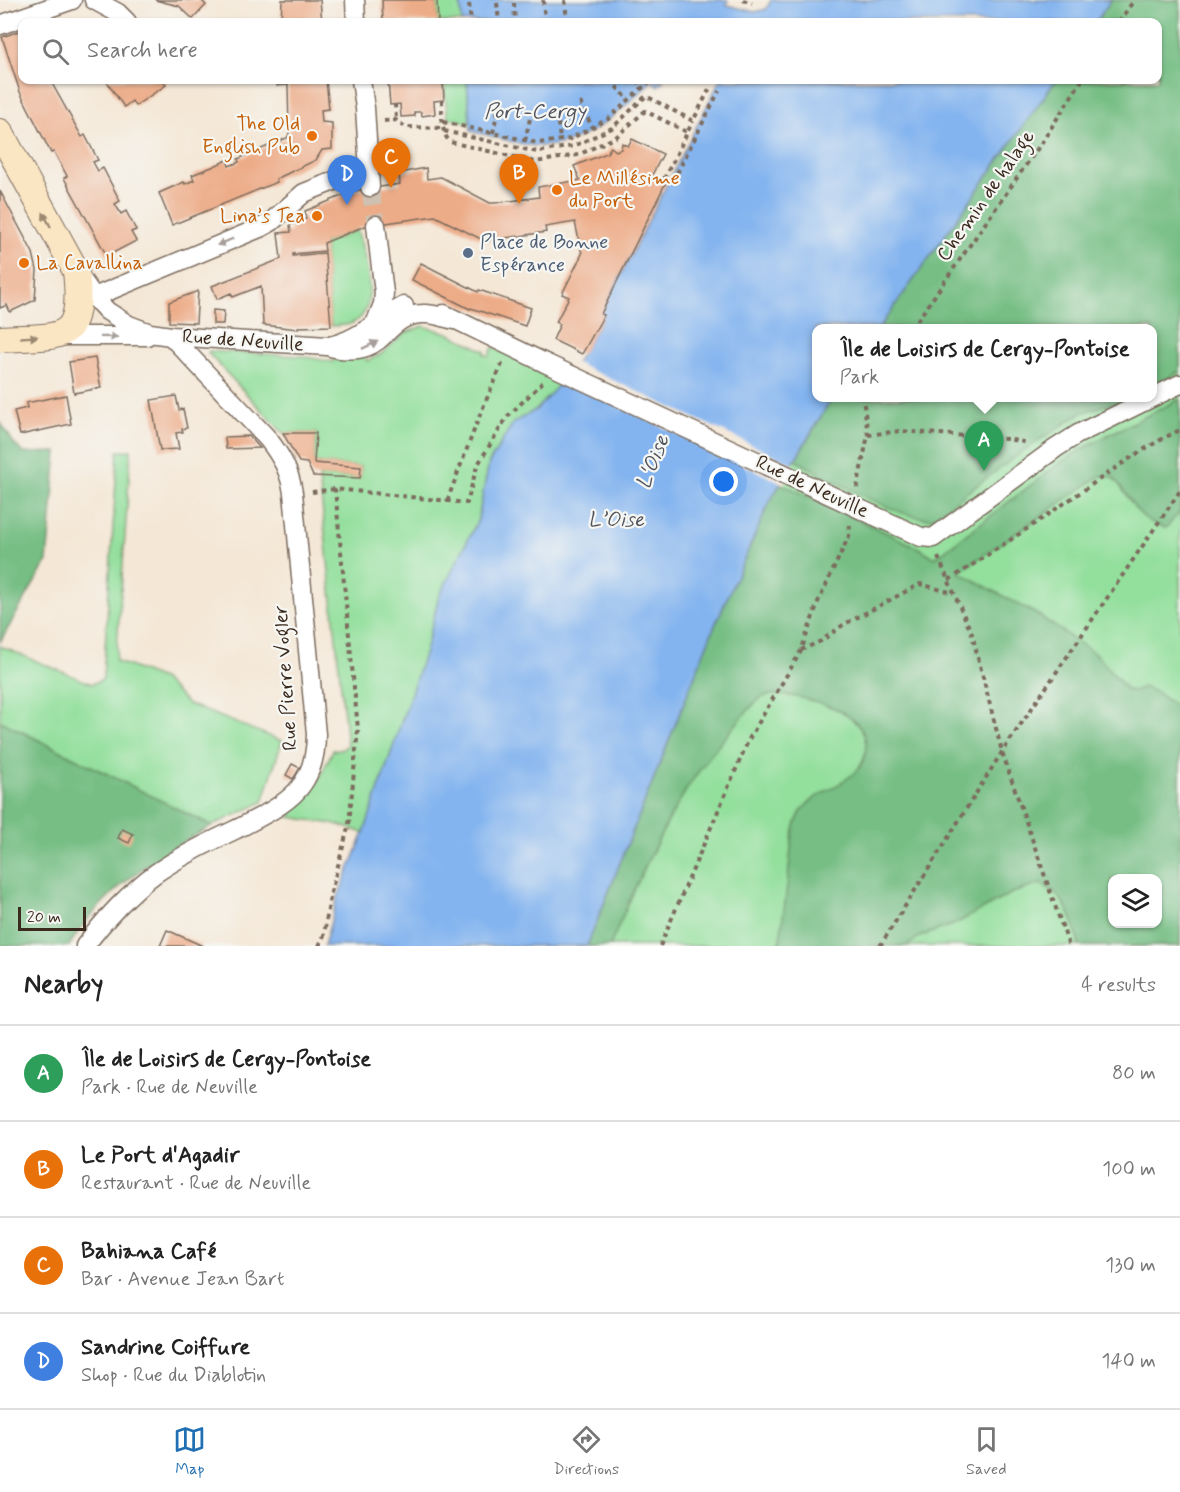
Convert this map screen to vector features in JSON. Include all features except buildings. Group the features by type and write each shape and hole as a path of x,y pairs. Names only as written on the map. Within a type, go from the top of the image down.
{"street":[{"path":"20,18 72,0"},
{"path":"94,0 124,18"},
{"path":"355,0 356,18"},
{"path":"0,25 18,19"},
{"path":"361,84 370,188"},
{"path":"0,132 76,271 78,310 71,325 59,336"},
{"path":"93,297 262,227 304,193 369,167"},
{"path":"375,324 383,304 384,293 376,225"},
{"name":"Rue de Neuville","path":"76,271 93,297 107,311 129,325 165,336"},
{"name":"Rue de Neuville","path":"327,346 346,341 400,308 415,303 430,306 547,369 921,537 933,538 1056,448 1078,434 1143,402"},
{"name":"Rue de Neuville","path":"0,339 59,336 165,336 327,346 345,351 365,348 376,343 405,319 422,314 455,320"},
{"name":"Rue Pierre Vogler","path":"85,946 117,909 156,873 277,809 299,788 307,777 313,761 316,734 290,473 268,439 165,336"},
{"name":"Rue de Neuville","path":"1157,395 1180,384"}],"path":[{"path":"543,0 544,18"},
{"path":"565,0 567,18"},
{"path":"743,0 752,3"},
{"path":"1122,18 1134,0"},
{"path":"497,3 499,18"},
{"path":"514,3 515,18"},
{"path":"469,4 471,18"},
{"path":"614,84 629,100"},
{"path":"443,122 538,143 570,139 608,119 648,84"},
{"name":"Chemin de halage","path":"915,324 1033,155 1079,84"},
{"path":"664,179 711,86"},
{"path":"673,181 719,91"},
{"path":"366,122 396,120 405,127 444,130 537,152 574,146 612,128 646,96 693,121"},
{"path":"442,100 444,130 446,139 450,142 535,162 578,155 616,137 645,111 687,132"},
{"path":"580,102 592,127"},
{"path":"394,104 396,120"},
{"path":"493,133 499,104"},
{"path":"525,141 531,114"},
{"path":"556,114 560,140"},
{"path":"447,501 502,364 493,360"},
{"path":"320,946 330,896 349,824 358,729 335,489 467,503 477,466 507,417 547,369"},
{"path":"856,492 868,435 864,402"},
{"path":"948,580 997,550 1114,469 1166,436 1180,430"},
{"path":"868,435 900,431 1007,439 1056,448"},
{"path":"880,946 1002,752 1180,491"},
{"path":"660,946 749,739 801,651 818,602 849,536 852,514"},
{"path":"935,551 972,634 1002,752 1069,946"},
{"path":"801,651 920,584 953,593"}],"green space":[{"path":"437,0 460,0 462,18 438,18"},
{"path":"1111,0 1180,0 1180,946 587,946 770,501 830,402 1157,402 1157,324 882,324 1053,84 1162,84 1162,18 1099,18"},
{"path":"1111,0 1180,0 1180,371 1157,384 1157,324 882,324 1053,84 1162,84 1162,18 1099,18"},
{"path":"444,84 467,84 470,123 448,118"},
{"path":"357,230 369,282 366,308 360,318 350,324 331,326 324,243"},
{"path":"423,326 448,333 485,351 484,354 489,356 493,347 562,382 537,409 513,423 489,463 478,520 439,597 425,652 364,833 339,825 289,817 298,802 318,781 333,750 343,749 347,745 319,476 360,478 361,467 314,463 316,433 283,433 208,353 209,351 301,356 333,362 335,358 364,355 367,361 381,354 405,333"},
{"path":"1180,399 1180,512 1166,528 1146,519 1139,513 1112,477 1100,476 959,572 1038,615 1097,655 1127,690 1134,691 1143,687 1156,692 1180,709 1180,946 1079,946 1068,910 1056,895 1041,884 1012,893 955,924 919,937 907,946 779,946 795,825 808,804 858,770 864,760 866,741 861,728 846,714 834,708 799,698 770,695 755,703 720,743 693,780 656,845 610,946 587,946 712,632 780,483 921,549 935,558 1061,462 1096,441"},
{"path":"830,402 1116,402 1081,413 1023,451 933,518 903,513 843,486 795,460"},
{"path":"0,422 15,445 24,453 57,452 47,561 0,642"},
{"path":"131,450 116,661 162,679 188,704 282,741 263,802 212,826 0,721 0,646 92,684 103,679 118,451"},
{"path":"0,721 212,826 151,863 114,892 82,926 69,946 0,946"}],"water":[{"path":"460,0 728,0 727,5 755,12 766,9 771,0 1111,0 1099,18 462,18"},
{"name":"Port-Cergy","path":"467,84 649,84 601,125 572,140 532,146 471,131"},
{"name":"L’Oise","path":"718,84 1053,84 882,324 812,324 812,402 830,402 770,501 712,632 587,946 324,946 337,899 364,833 425,652 439,597 478,520 489,463 513,423 537,409 572,370 604,315 601,314"}],"pier":[{"path":"574,362 795,465 784,484 560,379"}],"tunnel":[{"path":"370,187 376,225"}],"place":[{"name":"The Old English Pub","path":"312,136"},
{"name":"Bahiana Café","path":"391,188"},
{"name":"Le Millésime du Port","path":"557,190"},
{"name":"Le Port d'Agadir","path":"519,204"},
{"name":"Sandrine Coiffure","path":"347,205"},
{"name":"Lina’s Tea","path":"317,216"},
{"name":"Place de Bonne Espérance","path":"468,253"},
{"name":"La Cavallina","path":"24,263"},
{"name":"Île de Loisirs de Cergy-Pontoise","path":"984,471"}],"water label":[{"name":"L'Oise","path":"653,462"}]}
